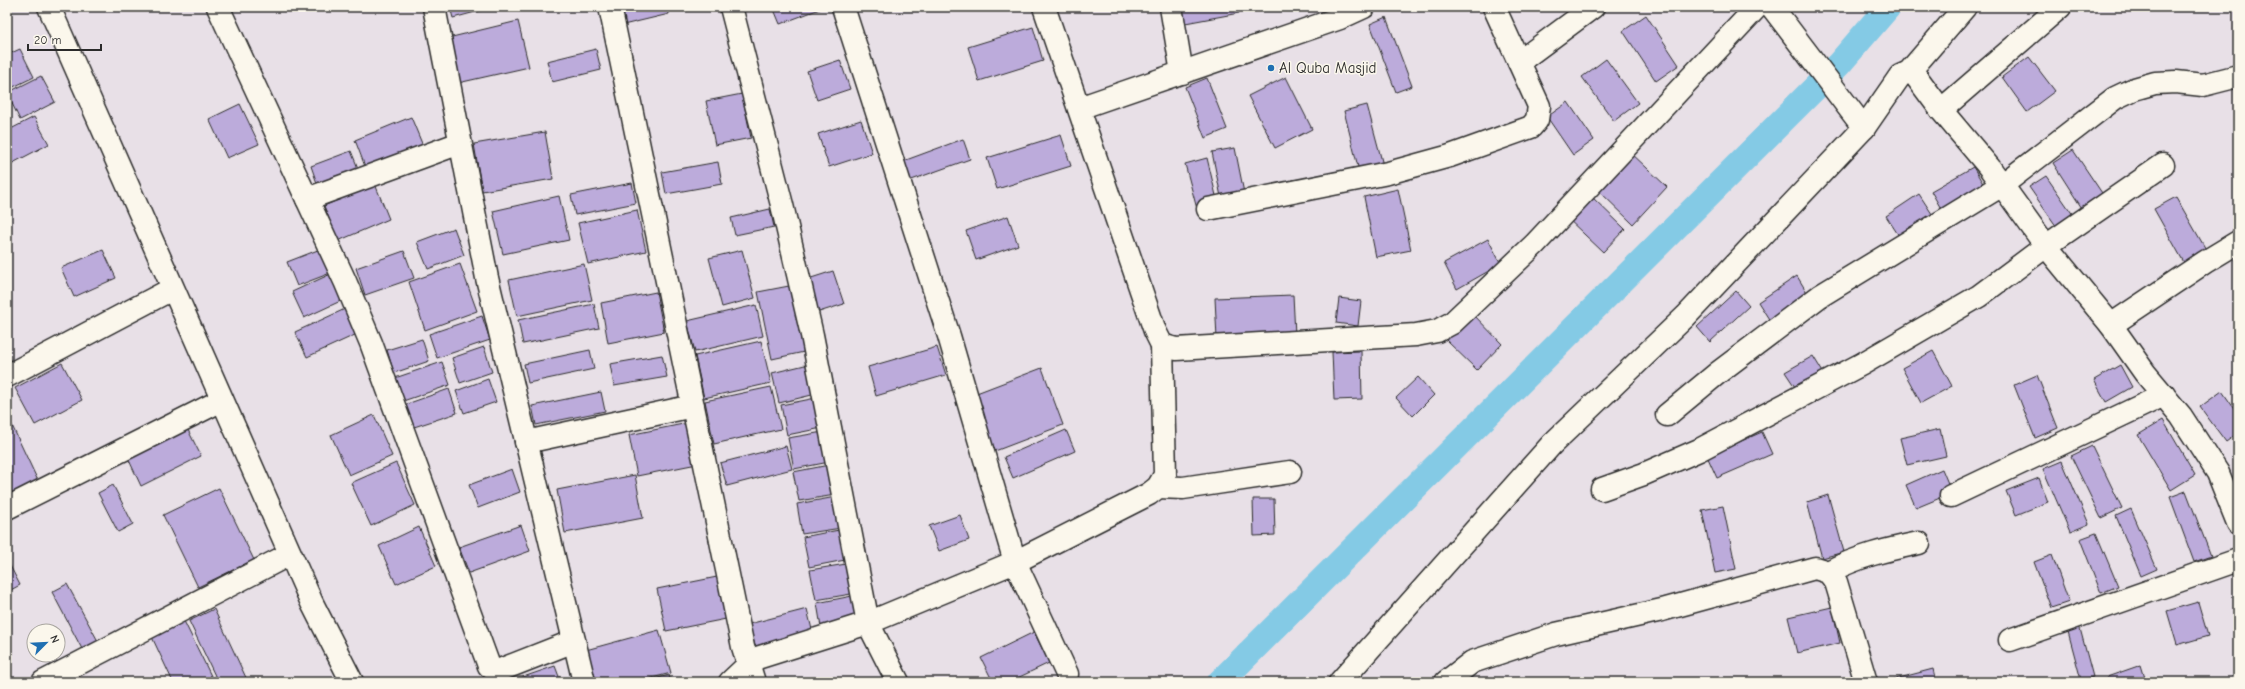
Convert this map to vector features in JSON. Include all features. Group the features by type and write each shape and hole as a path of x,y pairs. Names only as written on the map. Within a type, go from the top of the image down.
{"street":[{"path":"49,7 312,604 352,682"},
{"path":"218,7 307,199 371,343 488,666 494,670 500,670 574,641"},
{"path":"434,7 487,278 584,682"},
{"path":"610,7 751,673"},
{"path":"731,7 782,205 812,335 868,623 898,682"},
{"path":"843,7 949,336 1015,562 1067,674"},
{"path":"730,682 751,673 757,658 868,623 1015,562 1149,494 1158,487 1165,474 1162,345 1155,331 1044,7"},
{"path":"1171,7 1182,73"},
{"path":"1079,108 1340,18 1364,7"},
{"path":"1208,209 1388,173 1450,156 1531,127 1537,120 1539,106 1494,7"},
{"path":"1519,62 1592,7"},
{"path":"1162,345 1176,348 1416,335 1437,331 1452,323 1535,244 1757,7"},
{"path":"1772,7 1864,128"},
{"path":"1340,682 1552,444 1686,316 1864,128 1900,76 1909,72 1965,7"},
{"path":"1941,110 2060,7"},
{"path":"1909,72 1915,75 1941,110 2002,185 2046,246 2111,325 2145,373 2181,416 2218,473 2238,523"},
{"path":"1667,416 1718,372 1820,296 2002,185 2115,98 2134,89 2155,83 2176,82 2203,85 2238,76"},
{"path":"307,199 460,143"},
{"path":"1602,489 1644,474 1699,450 1862,364 1979,296 2046,246 2163,165"},
{"path":"2111,325 2205,262 2238,242"},
{"path":"7,376 172,289"},
{"path":"1951,496 2164,395"},
{"path":"7,508 222,400"},
{"path":"526,442 694,406"},
{"path":"1158,487 1183,488 1290,472"},
{"path":"1828,572 1852,559 1877,551 1919,543"},
{"path":"43,682 290,554"},
{"path":"2010,640 2238,560"},
{"path":"1446,682 1472,662 1556,634 1662,610 1815,568 1828,572 1836,582 1866,682"}],"building":[{"path":"450,7 494,7 453,18"},
{"path":"614,7 667,7 669,14 619,26"},
{"path":"773,7 825,7 780,24"},
{"path":"1176,7 1238,7 1239,13 1180,24"},
{"path":"1466,7 1478,7 1467,11"},
{"path":"1646,15 1679,65 1656,81 1623,31"},
{"path":"1386,17 1412,86 1396,92 1370,24"},
{"path":"518,21 529,67 458,83 448,38"},
{"path":"1033,27 1043,61 979,81 968,47"},
{"path":"20,49 34,77 7,90 7,55"},
{"path":"596,49 601,70 552,82 547,61"},
{"path":"2029,57 2055,91 2027,112 2002,77"},
{"path":"1606,59 1638,103 1614,121 1582,77"},
{"path":"840,60 850,89 817,100 807,71"},
{"path":"41,76 55,102 20,120 7,93"},
{"path":"1286,77 1312,129 1275,148 1248,96"},
{"path":"1207,78 1227,129 1205,138 1185,87"},
{"path":"742,94 751,138 715,145 706,101"},
{"path":"1568,102 1594,140 1573,155 1547,117"},
{"path":"240,104 259,144 227,158 209,119"},
{"path":"1367,105 1384,169 1360,175 1344,111"},
{"path":"34,117 49,144 7,166 7,131"},
{"path":"411,117 423,146 366,169 355,140"},
{"path":"861,120 872,153 829,167 818,134"},
{"path":"545,132 553,179 482,191 474,144"},
{"path":"1061,135 1071,166 997,189 987,158"},
{"path":"963,139 970,159 906,182 898,163"},
{"path":"1235,148 1245,198 1222,202 1212,152"},
{"path":"2073,150 2106,199 2085,213 2053,163"},
{"path":"351,151 360,173 319,189 311,166"},
{"path":"1629,151 1667,187 1633,224 1595,187"},
{"path":"1207,158 1218,204 1197,209 1185,164"},
{"path":"718,162 722,184 666,194 662,172"},
{"path":"1973,167 1987,190 1944,214 1931,191"},
{"path":"2046,176 2078,222 2061,233 2029,187"},
{"path":"632,183 636,203 575,215 571,195"},
{"path":"375,184 389,219 338,241 324,206"},
{"path":"1398,189 1411,250 1376,257 1364,197"},
{"path":"1589,194 1625,229 1603,252 1566,217"},
{"path":"1919,194 1934,217 1901,239 1886,216"},
{"path":"559,196 569,240 503,254 493,211"},
{"path":"2176,197 2208,253 2186,266 2154,209"},
{"path":"770,209 774,227 735,235 731,218"},
{"path":"637,210 646,251 588,264 578,223"},
{"path":"1008,216 1018,245 976,260 966,231"},
{"path":"454,228 464,255 428,269 417,242"},
{"path":"1488,239 1501,264 1457,289 1444,263"},
{"path":"323,248 333,272 297,286 287,262"},
{"path":"103,250 116,278 74,297 61,268"},
{"path":"742,250 755,298 722,307 709,258"},
{"path":"404,251 414,278 365,295 356,268"},
{"path":"460,264 477,311 425,330 409,282"},
{"path":"584,264 592,300 517,316 509,280"},
{"path":"833,271 844,304 816,313 805,280"},
{"path":"335,272 347,298 304,318 292,292"},
{"path":"1797,276 1811,299 1772,324 1758,302"},
{"path":"789,286 804,352 772,359 758,292"},
{"path":"1736,291 1749,306 1710,342 1697,327"},
{"path":"656,292 664,332 608,343 601,303"},
{"path":"1293,295 1295,335 1217,339 1215,298"},
{"path":"1339,298 1361,301 1358,326 1336,323"},
{"path":"594,304 599,328 523,344 518,320"},
{"path":"756,305 763,336 695,352 687,321"},
{"path":"345,309 357,334 307,357 295,332"},
{"path":"1472,313 1502,344 1477,370 1446,340"},
{"path":"482,316 490,340 437,358 429,334"},
{"path":"422,339 429,361 394,373 387,350"},
{"path":"761,341 771,383 704,398 695,356"},
{"path":"484,347 492,372 460,383 452,358"},
{"path":"937,347 946,375 876,396 868,367"},
{"path":"590,350 594,369 528,383 524,364"},
{"path":"1361,351 1362,399 1334,400 1332,352"},
{"path":"1933,351 1952,386 1921,403 1902,368"},
{"path":"662,355 667,377 614,386 610,364"},
{"path":"1813,356 1824,374 1797,390 1785,372"},
{"path":"442,362 450,385 403,401 395,378"},
{"path":"62,363 82,400 35,425 15,388"},
{"path":"809,364 816,394 779,403 772,373"},
{"path":"2120,365 2132,387 2106,402 2094,380"},
{"path":"1042,368 1063,425 995,451 974,394"},
{"path":"2037,375 2058,428 2035,438 2014,385"},
{"path":"1418,377 1434,395 1413,416 1396,398"},
{"path":"488,379 496,402 464,413 456,391"},
{"path":"771,387 781,429 714,444 705,401"},
{"path":"449,389 457,413 411,428 404,405"},
{"path":"2222,391 2238,414 2238,433 2226,442 2200,407"},
{"path":"601,392 605,411 536,425 532,406"},
{"path":"816,398 822,428 787,435 781,405"},
{"path":"374,415 392,456 349,475 331,435"},
{"path":"8,417 39,483 13,495 7,483"},
{"path":"2163,420 2195,475 2171,490 2138,435"},
{"path":"688,423 697,464 637,476 629,435"},
{"path":"187,428 201,456 141,486 128,458"},
{"path":"1940,429 1946,456 1907,465 1900,438"},
{"path":"1066,430 1075,451 1013,478 1004,457"},
{"path":"823,432 829,462 794,469 788,438"},
{"path":"1762,432 1772,454 1717,478 1707,456"},
{"path":"786,446 792,469 727,486 720,463"},
{"path":"2092,446 2122,508 2101,518 2071,456"},
{"path":"2062,461 2089,524 2070,532 2043,469"},
{"path":"396,463 415,505 371,526 351,483"},
{"path":"829,465 835,495 799,501 793,472"},
{"path":"512,469 520,492 478,508 469,485"},
{"path":"1942,469 1952,493 1916,508 1906,485"},
{"path":"635,475 643,518 565,533 557,490"},
{"path":"2039,478 2048,502 2016,515 2006,491"},
{"path":"113,485 133,524 118,532 98,493"},
{"path":"219,488 254,560 198,587 163,515"},
{"path":"2186,491 2211,556 2194,562 2170,497"},
{"path":"1828,495 1844,552 1822,558 1807,502"},
{"path":"836,497 841,528 802,534 797,504"},
{"path":"1253,499 1274,499 1275,535 1254,536"},
{"path":"1723,506 1736,569 1715,573 1702,510"},
{"path":"2131,509 2157,569 2141,576 2116,516"},
{"path":"960,515 969,540 939,551 929,526"},
{"path":"521,525 530,551 469,573 459,547"},
{"path":"419,527 436,566 396,584 379,546"},
{"path":"839,530 845,560 809,567 803,537"},
{"path":"2096,533 2118,586 2101,593 2080,539"},
{"path":"2052,555 2069,602 2051,608 2034,562"},
{"path":"7,560 20,585 7,592"},
{"path":"846,564 851,594 816,600 810,570"},
{"path":"717,577 726,619 666,631 657,589"},
{"path":"67,584 98,641 82,649 52,592"},
{"path":"852,596 858,626 822,633 817,603"},
{"path":"2198,602 2208,636 2177,645 2167,611"},
{"path":"1832,607 1840,643 1797,653 1788,617"},
{"path":"214,609 248,682 218,682 189,621"},
{"path":"807,609 814,638 757,653 749,624"},
{"path":"183,619 214,682 173,682 151,635"},
{"path":"2078,621 2093,677 2081,680 2066,624"},
{"path":"659,630 671,673 636,682 595,682 586,650"},
{"path":"1034,632 1049,663 1009,682 993,682 981,658"},
{"path":"2141,665 2145,678 2135,682 2108,682 2107,677"},
{"path":"555,666 561,682 509,682"},
{"path":"1933,669 1936,682 1884,682"},
{"path":"669,675 671,682 644,682"}],"waterway":[{"path":"1220,682 1839,64 1888,7"}],"place":[{"name":"Al Quba Masjid","path":"1271,68"}]}
